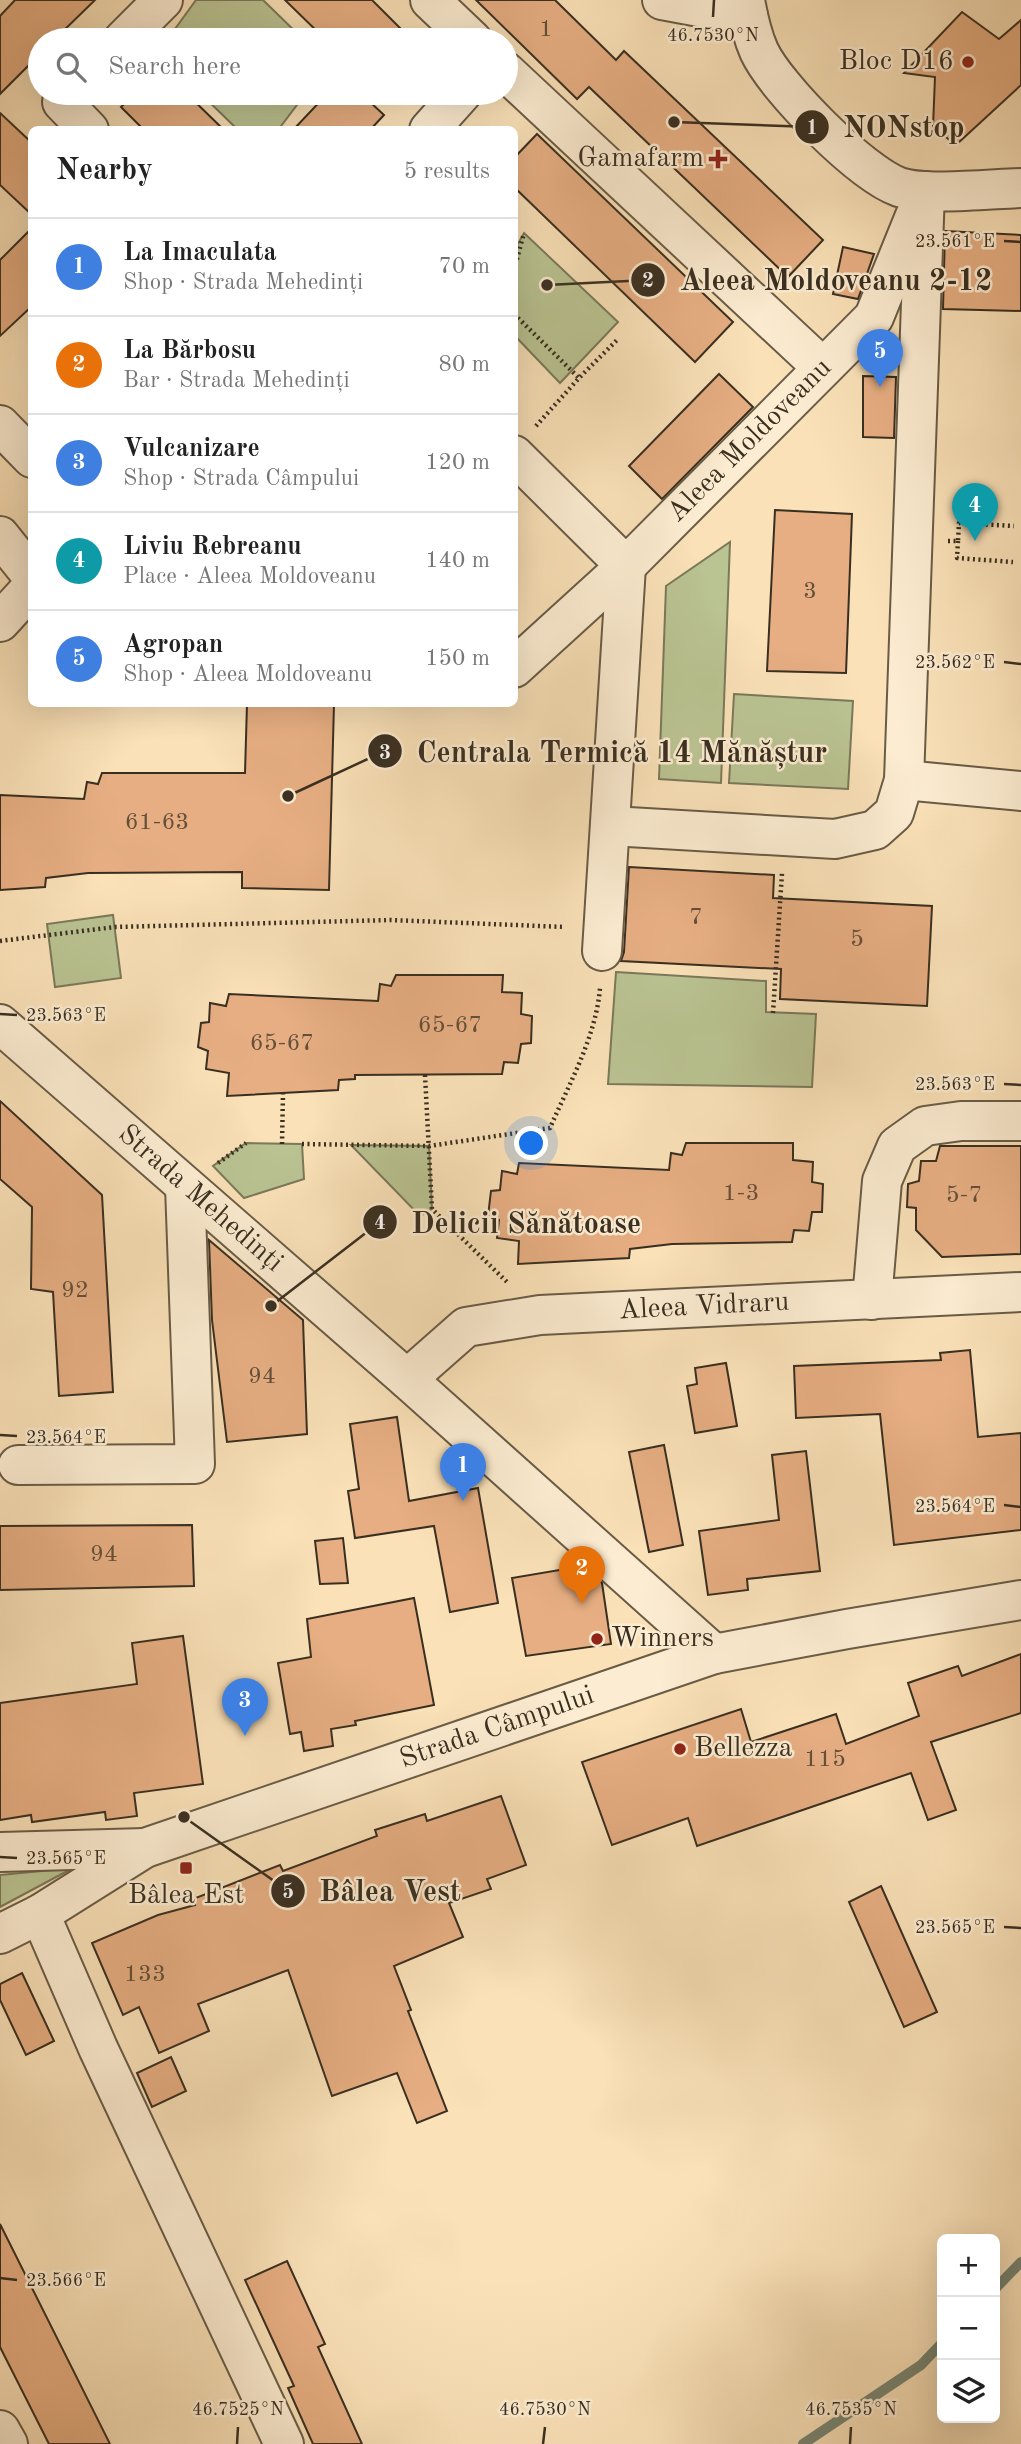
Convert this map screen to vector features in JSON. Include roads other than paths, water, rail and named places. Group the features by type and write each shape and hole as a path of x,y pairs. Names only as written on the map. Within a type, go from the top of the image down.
{"street":[{"path":"135,28 163,0"},
{"path":"430,0 459,28"},
{"path":"662,0 747,8 760,52 792,97 822,129 876,175 900,187 925,191 1021,188"},
{"path":"518,83 823,368"},
{"path":"64,105 85,126"},
{"path":"433,126 451,105"},
{"path":"611,826 835,839 874,830 894,813 904,780 925,191"},
{"name":"Aleea Moldoveanu","path":"518,664 626,566 874,317 925,191"},
{"path":"524,442 626,566 602,951"},
{"path":"0,536 28,571"},
{"path":"0,622 28,591"},
{"path":"904,780 1021,790"},
{"name":"Strada Mehedinți","path":"0,1024 715,1654"},
{"path":"872,1300 882,1181 897,1146 925,1126 961,1121 1021,1121"},
{"path":"18,1465 195,1464 185,1186"},
{"name":"Aleea Vidraru","path":"407,1380 466,1327 540,1315 1021,1292"},
{"name":"Strada Câmpului","path":"0,1934 40,1914 145,1848 715,1654 1021,1600"},
{"path":"0,1852 145,1848"},
{"path":"40,1914 97,2048 284,2444"},
{"path":"0,2430 8,2444"}],"waterway":[{"path":"1000,2284 1021,2262"},
{"path":"803,2444 921,2365 937,2348"}],"place":[{"name":"Bloc D16","path":"968,62"},
{"name":"NONstop","path":"674,122"},
{"name":"Gamafarm","path":"718,159"},
{"name":"Aleea Moldoveanu 2-12","path":"547,285"},
{"name":"Agropan","path":"880,387"},
{"name":"Liviu Rebreanu","path":"975,541"},
{"name":"Centrala Termică 14 Mănăștur","path":"288,796"},
{"name":"Delicii Sănătoase","path":"271,1306"},
{"name":"La Imaculata","path":"463,1501"},
{"name":"La Bărbosu","path":"582,1604"},
{"name":"Winners","path":"597,1639"},
{"name":"Vulcanizare","path":"245,1736"},
{"name":"Bellezza","path":"680,1749"},
{"name":"Bâlea Vest","path":"184,1817"},
{"name":"Bâlea Est","path":"186,1868"}]}
